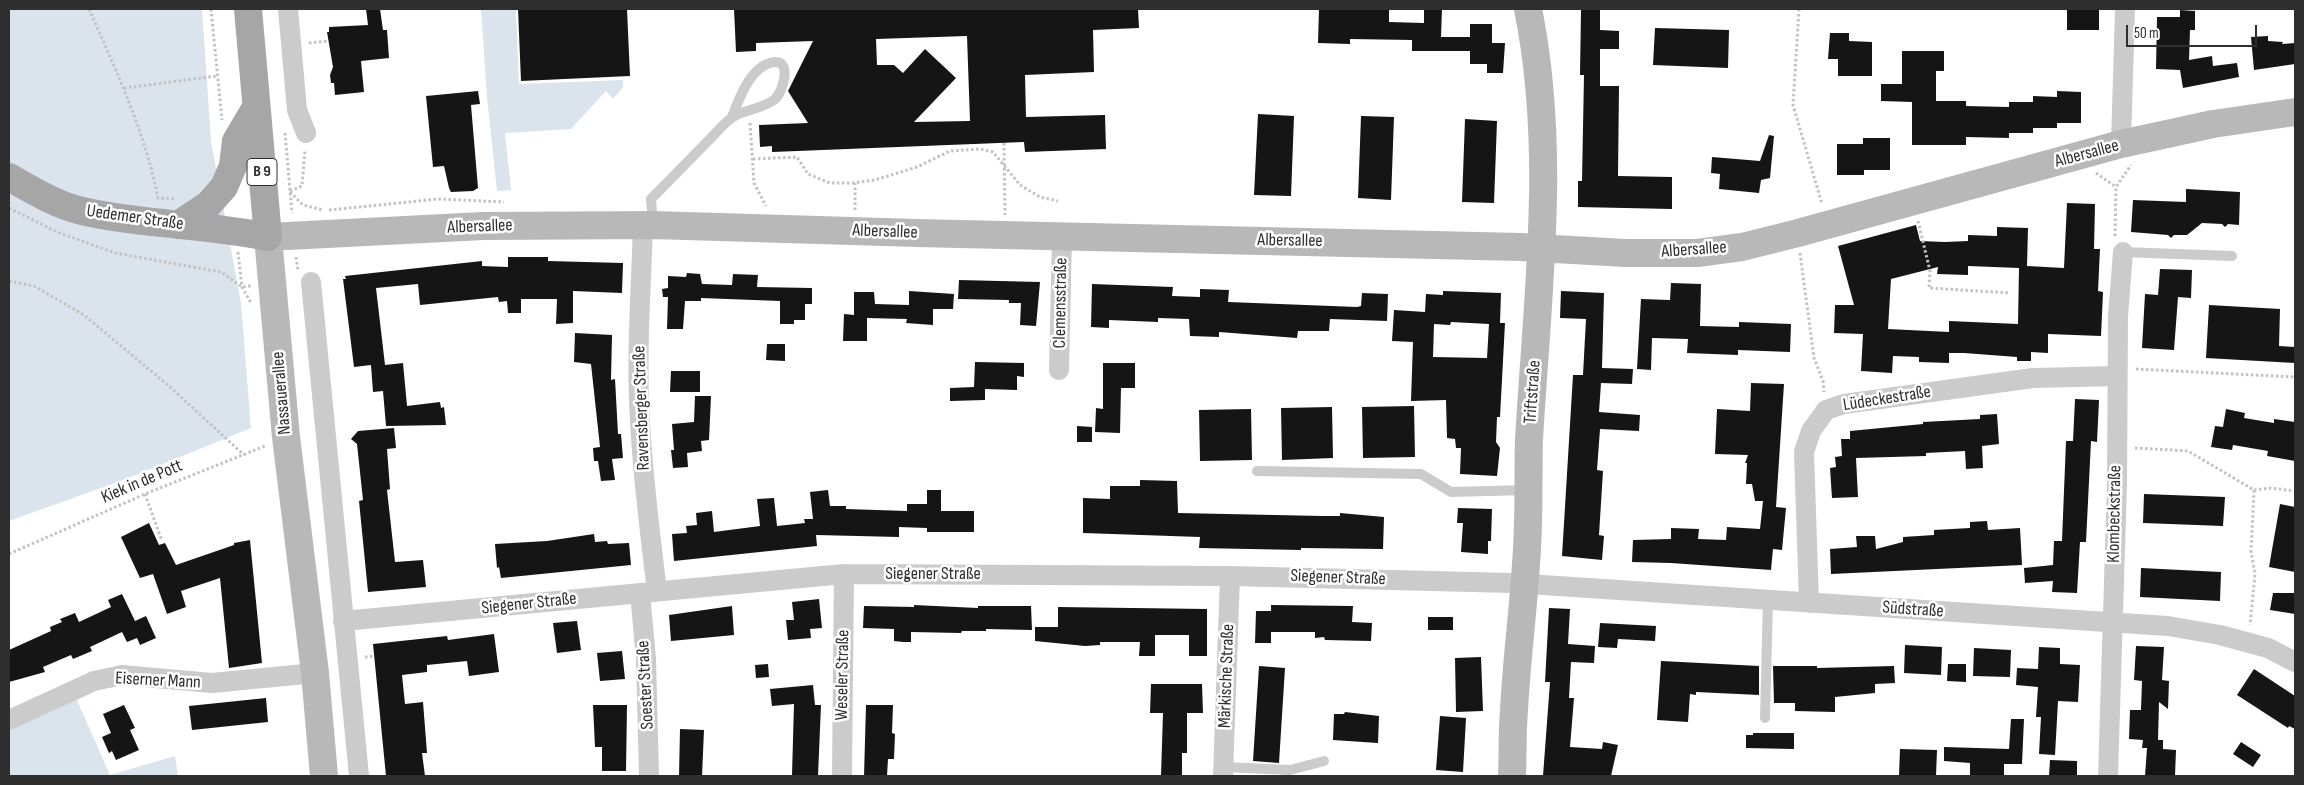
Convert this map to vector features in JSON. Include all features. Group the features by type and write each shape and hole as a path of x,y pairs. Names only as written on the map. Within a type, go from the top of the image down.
{"main road":[{"name":"Nassauerallee","path":"248,9 268,237"},
{"path":"178,226 208,204 224,187 233,166 236,141 256,107"},
{"name":"Uedemer Straße","path":"9,178 58,203 81,211 178,226 236,230 268,237"}],"street":[{"path":"288,9 296,110 306,133"},
{"name":"Triftstraße","path":"1512,776 1514,711 1525,584 1528,523 1527,490 1542,248 1543,174 1540,85 1536,47 1528,9"},
{"path":"2125,9 2126,155"},
{"name":"Albersallee","path":"268,237 483,226 648,225 1542,248 1625,253 1697,253 1742,247 1912,201 2126,155 2213,124 2295,112"},
{"name":"Ravensberger Straße","path":"648,225 639,321 640,421 650,536 649,592"},
{"name":"Clemensstraße","path":"1059,370 1062,236"},
{"name":"Nassauerallee","path":"268,237 286,437 315,673 324,776"},
{"name":"Klombeckstraße","path":"2108,776 2113,623 2118,316 2123,252"},
{"path":"311,282 359,776"},
{"name":"Lüdeckestraße","path":"1809,603 1804,452 1811,430 1826,410 1844,404 2033,378 2118,372"},
{"name":"Siegener Straße","path":"343,621 844,574 1230,576 1525,584"},
{"name":"Weseler Straße","path":"842,776 844,574"},
{"name":"Märkische Straße","path":"1223,772 1230,576"},
{"name":"Südstraße","path":"1525,584 2168,626 2220,635 2268,648 2295,662"},
{"name":"Soester Straße","path":"649,592 646,659 649,776"},
{"name":"Eiserner Mann","path":"9,720 94,681 122,675 212,683 315,673"}],"lane":[{"path":"648,225 651,199 732,117 764,106 778,95 785,68 783,64 771,62 753,75 739,98 732,117"},
{"path":"2123,252 2232,256"},
{"path":"1257,471 1421,474 1451,492 1527,490"},
{"path":"1765,718 1768,600"},
{"path":"1223,772 1290,770 1324,761"}],"path":[{"path":"89,9 124,88 154,176 158,198"},
{"path":"211,9 222,123"},
{"path":"1799,9 1793,105 1823,211"},
{"path":"124,88 217,76"},
{"path":"749,110 754,183 770,213"},
{"path":"292,215 290,192 302,186 306,133"},
{"path":"1004,143 1005,220"},
{"path":"753,159 797,157 808,174 830,183 852,183 875,180 917,167 950,151 980,149 993,152 1020,185 1040,197 1058,201"},
{"path":"2123,252 2115,239 2116,187 2126,155"},
{"path":"2096,173 2116,187"},
{"path":"1912,201 1930,270 1929,288 2010,293"},
{"path":"9,208 57,232 115,253 221,272 242,287"},
{"path":"1798,233 1814,358 1823,381 1826,410"},
{"path":"9,281 34,286 84,315 168,386 244,455"},
{"path":"2118,372 2295,377"},
{"name":"Kiek in de Pott","path":"9,554 145,494 286,437"},
{"path":"2116,448 2188,451 2254,490 2270,488 2295,491"},
{"path":"2248,643 2255,574 2251,550 2254,490"},
{"path":"145,494 162,541"}],"shaded area":[{"path":"9,9 202,9 211,141 241,303 251,428 126,479 9,521"},
{"path":"481,9 516,9 519,84 623,80 623,87 613,99 606,91 571,129 505,133 511,190 497,191 487,97"},
{"path":"76,698 110,775 175,756 178,776 9,776 9,728"}],"building":[{"path":"366,9 380,9 383,30 387,30 389,58 361,61 364,92 335,95 334,83 331,83 330,75 333,67 327,32 329,32 329,27 368,25"},
{"path":"518,9 627,9 630,76 521,81"},
{"path":"734,9 1138,9 1139,28 1093,30 1094,72 1025,75 1026,117 1105,115 1106,149 1025,152 1024,142 772,152 772,146 760,147 759,125 808,123 788,91 813,41 756,43 756,51 736,52","holes":["967,36 970,121 914,122 956,78 925,49 903,73 894,65 877,65 876,39"]},
{"path":"1319,9 1389,9 1389,22 1424,23 1424,9 1442,9 1441,37 1470,37 1470,24 1492,24 1492,43 1505,43 1503,73 1487,73 1487,64 1470,64 1470,51 1412,51 1412,40 1350,39 1350,44 1318,43"},
{"path":"2067,9 2099,9 2099,30 2067,30"},
{"path":"1581,10 1600,10 1600,30 1619,31 1619,49 1600,49 1600,86 1619,86 1618,176 1672,177 1672,209 1578,207 1578,181 1582,181 1584,75 1580,75"},
{"path":"2180,10 2195,11 2195,30 2190,30 2189,60 2212,56 2213,66 2237,63 2239,77 2183,88 2180,70 2156,69 2157,17 2180,17"},
{"path":"1655,28 1729,30 1728,68 1653,65"},
{"path":"1830,33 1849,33 1849,41 1872,42 1872,76 1838,76 1838,59 1828,59"},
{"path":"2268,36 2268,41 2283,42 2282,44 2295,43 2295,64 2254,70 2251,37"},
{"path":"1902,51 1944,51 1944,71 1936,71 1936,101 1966,101 1966,106 2009,107 2009,102 2033,102 2033,96 2057,97 2057,91 2081,92 2081,123 2057,123 2057,128 2033,128 2033,133 2009,133 2009,138 1966,137 1966,145 1912,145 1912,102 1881,101 1881,84 1902,84"},
{"path":"478,91 480,104 471,105 478,188 473,191 451,192 444,166 433,167 426,96"},
{"path":"1258,114 1294,116 1291,196 1254,195"},
{"path":"1361,116 1394,117 1391,200 1358,198"},
{"path":"1465,119 1497,121 1494,203 1462,202"},
{"path":"1769,135 1774,136 1770,178 1761,180 1759,193 1719,189 1720,174 1711,173 1712,157 1760,161"},
{"path":"1863,138 1890,138 1890,170 1864,170 1864,175 1837,175 1837,144 1863,144"},
{"path":"2186,189 2240,192 2239,225 2228,224 2225,227 2222,224 2202,223 2187,235 2174,235 2171,238 2168,235 2131,232 2133,200 2186,202"},
{"path":"2067,203 2095,204 2094,249 2100,249 2098,291 2103,292 2101,336 2048,334 2048,353 2031,352 2031,361 2017,361 2017,357 1964,353 1949,353 1949,363 1919,362 1919,357 1893,356 1892,373 1861,371 1863,334 1834,333 1835,305 1854,305 1838,246 1916,225 1920,241 1945,242 1968,241 1968,235 1997,236 1997,227 2028,228 2027,266 2064,268","holes":["1968,266 2019,268 2018,324 1949,321 1949,332 1888,329 1891,279 1938,267 1937,274 1968,275"]},
{"path":"508,257 548,257 548,261 623,263 622,293 573,291 573,323 556,324 557,299 521,299 521,313 508,313 507,301 499,302 498,297 420,305 418,284 376,288 385,365 403,363 407,406 440,402 441,408 444,407 446,425 386,426 383,391 373,392 371,365 354,367 343,279 346,279 345,276 482,261 482,266 508,267"},
{"path":"2160,269 2192,270 2191,298 2178,297 2174,350 2142,348 2145,294 2158,295"},
{"path":"687,273 700,274 702,284 732,285 733,274 758,275 757,287 812,288 812,304 805,304 805,320 794,320 794,324 780,324 780,301 701,298 701,301 685,301 683,329 667,329 668,297 663,297 662,289 668,288 668,276 686,277"},
{"path":"959,280 1040,282 1036,326 1020,325 1021,303 1009,303 1009,300 958,299"},
{"path":"1671,283 1701,284 1700,326 1739,327 1739,322 1791,324 1790,352 1738,350 1738,355 1687,353 1688,339 1652,338 1651,370 1637,369 1641,299 1670,300"},
{"path":"1092,284 1173,287 1172,296 1200,297 1200,289 1229,290 1228,302 1357,307 1361,306 1362,293 1388,294 1387,321 1330,319 1329,331 1298,331 1297,338 1219,332 1219,337 1190,336 1189,319 1158,318 1158,322 1109,320 1109,328 1091,327"},
{"path":"909,291 954,294 953,309 933,309 933,325 906,323 907,319 867,318 867,341 843,341 844,314 854,315 854,292 874,292 875,304 909,305"},
{"path":"1443,291 1501,293 1500,323 1505,323 1500,417 1497,417 1496,442 1500,448 1497,476 1460,474 1461,448 1456,448 1455,439 1447,438 1446,400 1411,401 1413,342 1392,341 1394,310 1425,312 1426,294 1443,295","holes":["1451,322 1489,324 1487,358 1433,357 1434,324 1450,325"]},
{"path":"1561,291 1604,293 1602,368 1633,369 1632,384 1601,383 1599,412 1640,415 1639,431 1600,429 1597,470 1603,471 1599,535 1604,536 1602,560 1562,556 1573,375 1583,375 1586,319 1560,318"},
{"path":"2209,305 2280,309 2279,346 2295,347 2295,363 2206,358"},
{"path":"575,333 612,335 611,380 615,379 618,434 621,434 623,458 612,459 615,480 601,481 598,461 594,461 593,448 600,447 591,364 574,362"},
{"path":"767,344 785,344 785,361 766,360"},
{"path":"975,362 1024,363 1024,377 1017,376 1017,390 985,389 985,400 950,401 950,388 974,387"},
{"path":"1103,363 1135,363 1135,388 1121,388 1120,433 1095,432 1096,408 1103,409"},
{"path":"671,371 700,371 700,392 670,392"},
{"path":"1751,383 1784,384 1776,507 1786,508 1782,550 1773,549 1771,570 1632,562 1633,540 1671,539 1671,528 1699,529 1698,539 1726,540 1727,527 1760,529 1763,501 1755,501 1752,484 1746,484 1747,463 1745,463 1748,455 1715,454 1717,409 1750,411"},
{"path":"695,396 711,396 709,440 701,441 702,451 687,453 688,467 673,468 671,450 674,450 672,424 694,422"},
{"path":"2075,399 2099,400 2097,442 2091,441 2086,542 2080,542 2077,593 2052,592 2053,581 2025,583 2024,568 2053,565 2054,541 2062,541 2066,441 2073,441"},
{"path":"1414,406 1415,457 1363,458 1362,407"},
{"path":"1332,407 1333,458 1282,460 1281,408"},
{"path":"1251,409 1252,460 1200,461 1199,410"},
{"path":"2226,409 2245,413 2244,418 2274,423 2274,419 2295,422 2295,461 2267,456 2268,451 2233,445 2232,450 2211,447 2215,426 2223,427"},
{"path":"1997,414 1999,444 1982,446 1983,468 1966,469 1965,451 1926,453 1926,456 1856,458 1858,497 1832,498 1830,468 1836,467 1835,457 1842,456 1841,439 1850,439 1850,431 1923,424 1923,422 1980,419 1980,415"},
{"path":"1077,426 1092,427 1092,442 1077,442"},
{"path":"394,428 396,448 387,449 390,489 387,490 395,562 423,560 426,587 368,592 359,501 363,500 357,444 351,439 358,431"},
{"path":"1140,480 1177,481 1178,513 1340,516 1340,513 1384,517 1383,549 1199,548 1200,537 1083,533 1083,498 1110,499 1110,486 1140,486"},
{"path":"828,490 830,506 846,506 846,509 907,511 907,504 927,504 927,490 941,490 941,511 974,511 974,532 927,532 927,528 899,527 899,537 816,535 817,546 674,561 672,534 687,533 686,526 697,525 696,513 712,511 714,532 760,526 757,499 774,498 777,526 805,523 804,519 813,519 810,492"},
{"path":"2144,494 2225,497 2223,526 2143,523"},
{"path":"2280,504 2295,507 2295,572 2269,567"},
{"path":"1458,508 1492,509 1491,541 1488,541 1488,554 1461,552 1463,523 1457,523"},
{"path":"1987,521 1988,530 2020,528 2022,565 1831,574 1830,549 1857,547 1856,536 1875,536 1876,549 1903,542 1903,537 1934,535 1934,530 1970,528 1970,522"},
{"path":"149,523 159,545 165,543 176,565 234,545 234,543 250,540 262,663 229,668 220,578 181,591 186,607 167,614 153,574 140,578 121,537"},
{"path":"594,534 595,542 607,541 608,544 629,543 631,565 501,578 499,567 497,568 495,544 547,541"},
{"path":"2141,568 2221,572 2220,601 2140,597"},
{"path":"2273,593 2295,593 2295,614 2270,610"},
{"path":"122,594 135,621 146,616 156,638 140,645 137,638 127,642 122,632 90,647 92,651 73,659 71,655 43,667 45,672 9,682 9,650 51,631 50,627 62,622 60,619 75,613 79,622 111,607 108,600"},
{"path":"819,599 822,628 810,629 811,638 788,640 786,620 794,620 792,602"},
{"path":"914,605 978,608 978,606 1031,606 1032,630 986,629 986,631 962,631 961,633 911,632 911,642 903,642 894,641 894,629 863,628 864,606 914,607"},
{"path":"1271,605 1353,606 1352,622 1372,623 1371,641 1325,640 1324,637 1315,638 1315,632 1271,632 1271,643 1255,643 1256,611 1271,611"},
{"path":"732,606 734,635 671,641 669,615"},
{"path":"1058,607 1207,609 1207,656 1189,656 1189,635 1155,635 1155,656 1139,656 1140,642 1100,642 1100,645 1085,646 1035,641 1035,627 1058,627"},
{"path":"1549,608 1570,609 1568,644 1595,646 1594,663 1571,662 1569,698 1574,698 1570,747 1602,749 1603,742 1618,745 1611,776 1543,776 1550,682 1545,682"},
{"path":"1428,617 1453,617 1453,630 1428,630"},
{"path":"577,621 581,650 557,653 553,623"},
{"path":"1600,623 1656,626 1655,641 1618,639 1617,648 1598,647"},
{"path":"494,634 499,672 469,676 467,661 427,665 427,672 402,675 405,704 423,702 427,753 422,753 425,776 386,776 373,644 447,636 448,640"},
{"path":"1905,645 1942,647 1941,675 1904,673"},
{"path":"2136,646 2164,647 2162,680 2169,681 2168,709 2159,702 2158,740 2163,740 2163,749 2176,750 2175,776 2145,776 2147,748 2142,748 2143,740 2129,739 2130,710 2141,710 2142,681 2134,680"},
{"path":"2039,647 2060,648 2060,664 2080,665 2078,702 2058,701 2055,755 2039,754 2041,717 2036,717 2038,687 2016,685 2017,668 2038,669"},
{"path":"1974,648 2011,650 2010,677 1973,676"},
{"path":"622,651 625,679 600,681 597,653"},
{"path":"1481,657 1483,711 1456,712 1455,658"},
{"path":"1661,661 1759,666 1759,695 1696,692 1696,695 1690,694 1688,722 1657,720"},
{"path":"768,664 769,677 756,678 755,665"},
{"path":"1948,664 1966,664 1966,682 1947,681"},
{"path":"1259,666 1285,668 1279,763 1253,761"},
{"path":"1773,666 1817,666 1817,668 1894,666 1895,683 1875,684 1875,693 1835,697 1835,712 1795,711 1795,703 1774,703"},
{"path":"2254,669 2295,696 2295,729 2289,726 2288,728 2237,695"},
{"path":"1151,684 1202,684 1203,713 1187,713 1187,753 1182,753 1182,776 1161,776 1163,713 1150,713"},
{"path":"813,685 815,705 821,705 818,776 796,776 792,775 794,704 772,706 770,689"},
{"path":"266,698 268,722 192,730 189,706"},
{"path":"124,705 135,728 130,730 139,750 116,760 112,751 109,753 102,737 111,733 103,714"},
{"path":"593,705 627,705 626,771 602,771 602,747 595,747"},
{"path":"866,705 893,705 892,733 895,734 894,759 888,759 887,776 864,776"},
{"path":"1345,712 1379,716 1378,743 1333,740 1334,714 1344,714"},
{"path":"1440,716 1466,718 1463,772 1436,770"},
{"path":"2011,719 2024,719 2022,764 2004,764 2004,776 1970,776 1970,763 1944,761 1944,747 2009,749"},
{"path":"680,729 704,730 702,776 679,776"},
{"path":"1753,733 1794,733 1794,749 1746,748 1746,735 1753,735"},
{"path":"2241,742 2261,755 2253,767 2233,754"},
{"path":"1900,749 1937,750 1936,776 1899,776"},
{"path":"2050,760 2077,761 2077,776 2049,776"}]}
